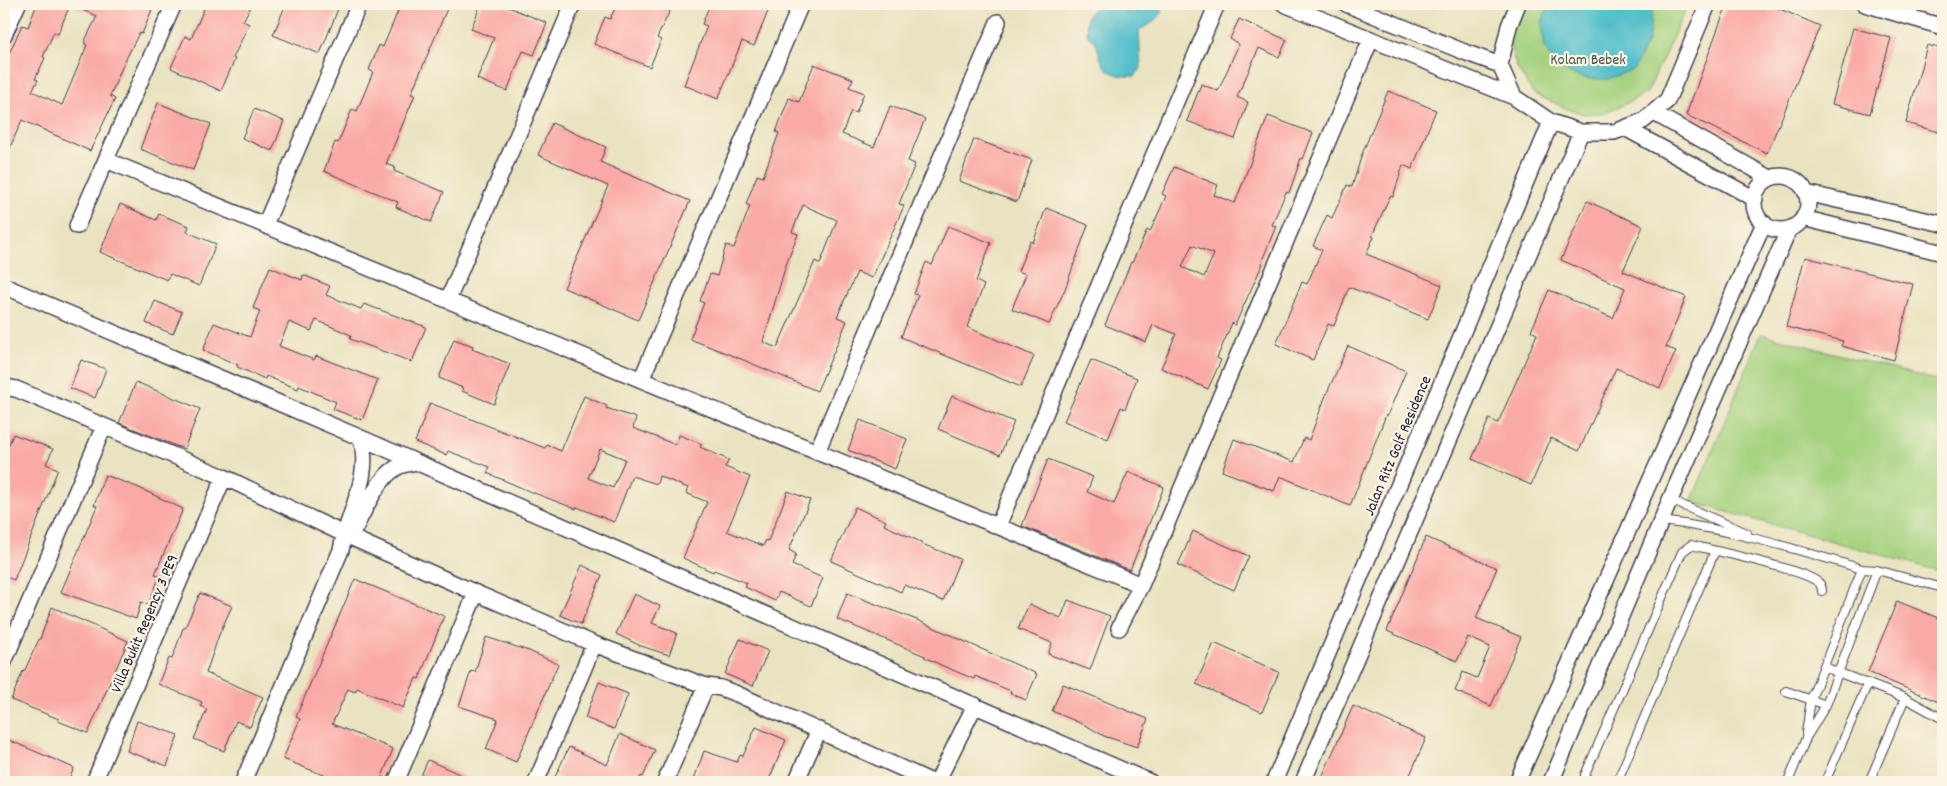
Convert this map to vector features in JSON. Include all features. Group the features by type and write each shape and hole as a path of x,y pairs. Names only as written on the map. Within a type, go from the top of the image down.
{"street":[{"path":"4,35 18,4"},
{"path":"77,226 174,4"},
{"path":"265,225 360,4"},
{"path":"448,300 574,4"},
{"path":"641,380 801,4"},
{"path":"998,526 1217,4"},
{"path":"1284,4 1514,96 1551,122 1581,132 1614,132 1625,128 1643,121 1667,100 1708,4"},
{"path":"1346,4 1500,65"},
{"path":"1514,96 1500,65 1509,26 1518,4"},
{"path":"1865,4 1943,27"},
{"path":"817,452 998,22"},
{"path":"1119,628 1141,585 1371,39"},
{"path":"1654,113 1770,178"},
{"name":"Jalan Ritz Golf Residence","path":"1274,782 1551,122"},
{"path":"1625,128 1755,199"},
{"path":"1303,782 1581,132"},
{"path":"106,160 1141,585"},
{"path":"1778,176 1795,180 1806,193 1807,211 1803,218 1789,229 1771,228 1758,216 1755,208 1757,190 1770,178 1778,176"},
{"path":"1806,193 1943,224"},
{"path":"1803,218 1943,253"},
{"path":"1517,782 1764,223"},
{"path":"1551,782 1670,500 1789,229"},
{"path":"4,286 360,438 1150,782"},
{"path":"4,387 16,389 224,477 345,540 476,593 594,644 706,686 721,688 737,694 932,782"},
{"path":"4,662 104,426"},
{"path":"243,782 345,540 364,467 365,453 360,438"},
{"path":"345,540 389,473 397,466 415,462"},
{"name":"Villa Bukit Regency 3 PE9","path":"94,782 224,477"},
{"path":"396,782 476,593"},
{"path":"536,782 594,644"},
{"path":"665,782 706,686"},
{"path":"937,782 975,705"},
{"path":"796,782 819,730"}],"lane":[{"path":"1670,500 1758,538"},
{"path":"1662,521 1758,538 1862,568 1877,570 1943,588"},
{"path":"1584,782 1585,775 1682,552 1691,545 1790,570 1813,578 1820,584 1822,591"},
{"path":"1617,782 1716,551"},
{"path":"1806,738 1811,699 1862,568"},
{"path":"1788,782 1806,738 1826,705 1840,672 1877,570"},
{"path":"1824,667 1905,698 1943,719"},
{"path":"1826,782 1868,683"},
{"path":"1786,691 1826,705"},
{"path":"1869,782 1905,698"}],"green space":[{"name":"Kolam Bebek","path":"1518,4 1688,4 1647,93 1602,113 1583,114 1533,93 1516,66 1508,36"},
{"path":"1761,334 1943,382 1943,572 1691,502"}],"water":[{"path":"1099,4 1162,4 1159,17 1139,30 1141,69 1135,76 1119,75 1106,69 1096,44 1088,36 1086,27 1088,14"},
{"path":"1549,4 1653,4 1648,41 1634,69 1608,79 1589,79 1570,74 1556,64 1545,49 1542,22"}],"building":[{"path":"37,4 145,4 153,7 142,34 139,33 123,65 110,96 115,99 90,151 22,120 4,161 4,72 9,61 6,60 22,25 28,27","holes":["70,5 97,16 84,43 87,45 62,105 32,91 38,80 35,79 54,32 58,34"]},
{"path":"206,4 252,4 243,21 249,24 233,58 235,59 221,91 171,68 185,36 191,39"},
{"path":"286,4 340,4 320,54 273,35"},
{"path":"401,4 449,4 411,94 415,95 386,164 395,167 394,171 444,192 431,222 396,207 398,202 324,171 335,142 338,143 352,109 357,111 373,72 369,70 379,45 383,47"},
{"path":"481,4 501,4 547,23 534,55 523,51 507,91 477,79 494,38 471,29"},
{"path":"617,4 673,4 657,38 661,40 650,67 594,44 605,17 610,19"},
{"path":"710,4 771,4 754,46 742,41 718,99 684,85 707,26 702,24"},
{"path":"1727,4 1768,4 1820,26 1767,153 1686,115"},
{"path":"1239,19 1287,40 1279,57 1259,48 1237,97 1248,102 1235,139 1187,121 1201,84 1218,91 1239,44 1230,39"},
{"path":"1853,28 1891,38 1870,114 1832,104"},
{"path":"1927,45 1943,49 1943,133 1906,123"},
{"path":"814,64 853,79 849,87 864,93 856,113 851,111 842,134 874,147 890,106 925,119 908,161 915,164 899,204 904,206 872,278 857,272 837,317 847,321 817,391 690,339 704,303 700,301 710,274 717,276 726,245 734,248 750,206 746,204 757,175 763,177 779,133 776,132 789,98 799,102","holes":["803,205 837,220 820,264 815,261 777,348 763,342 786,265 798,234 792,232"]},
{"path":"1388,91 1436,110 1412,169 1403,165 1393,197 1390,196 1366,254 1442,285 1428,319 1349,287 1334,326 1328,324 1313,360 1276,344 1302,282 1307,284 1322,250 1313,246 1327,215 1332,218 1347,185 1352,187 1362,154"},
{"path":"158,103 211,124 193,170 140,149"},
{"path":"254,109 284,121 272,151 242,138"},
{"path":"1268,116 1313,133 1303,159 1301,158 1289,193 1286,192 1272,225 1276,226 1261,263 1263,263 1235,325 1232,323 1217,358 1221,360 1208,389 1161,368 1176,334 1153,325 1146,342 1105,325 1131,262 1147,230 1150,232 1166,196 1162,194 1174,167 1218,185 1214,195 1235,203","holes":["1192,245 1214,254 1204,277 1182,267"]},
{"path":"552,123 606,147 600,162 690,201 638,320 564,288 608,186 538,155"},
{"path":"974,139 1032,160 1017,202 959,181"},
{"path":"1587,201 1643,226 1623,271 1686,297 1666,347 1676,351 1660,388 1616,368 1579,451 1551,438 1531,485 1472,459 1489,419 1498,423 1537,334 1531,331 1549,290 1613,318 1625,288 1561,260"},
{"path":"120,204 156,220 159,214 189,226 187,232 216,244 199,286 170,274 167,280 100,252"},
{"path":"1046,208 1088,225 1065,289 1049,324 1012,309 1026,274 1018,271 1030,241 1033,243"},
{"path":"948,226 991,243 976,281 984,285 967,327 1034,356 1021,387 901,337 918,295 914,294 926,262 932,265"},
{"path":"1805,257 1913,284 1894,360 1841,346 1843,341 1786,327"},
{"path":"270,267 302,280 303,275 330,286 326,295 361,309 364,304 426,327 412,362 350,339 351,335 316,320 311,331 289,322 279,346 314,360 316,356 378,380 362,420 333,409 336,402 299,386 298,389 266,376 265,379 203,350 214,323 250,337 260,311 253,308"},
{"path":"155,301 182,312 173,334 146,323"},
{"path":"454,339 473,346 472,349 510,364 494,404 462,391 463,388 439,378"},
{"path":"1348,346 1406,371 1386,415 1350,506 1280,476 1274,491 1222,471 1234,439 1294,462 1304,438 1309,440 1326,395"},
{"path":"81,360 106,369 95,398 70,388"},
{"path":"1091,360 1137,378 1125,409 1121,407 1108,439 1064,421"},
{"path":"136,382 200,409 184,449 119,423"},
{"path":"584,396 607,406 606,408 636,418 633,428 676,445 679,435 702,444 700,447 729,460 725,467 750,477 727,531 763,546 766,540 768,541 788,491 810,500 789,550 796,554 792,565 823,578 811,606 779,592 775,601 745,587 747,583 714,570 713,572 683,558 707,502 686,493 688,488 659,476 657,484 632,476 614,522 529,491 487,473 490,467 448,451 446,455 415,442 430,403 545,448 547,445 561,451","holes":["600,449 625,459 613,488 588,478"]},
{"path":"952,396 1014,422 1000,455 938,429"},
{"path":"860,420 907,439 895,469 848,450"},
{"path":"13,434 53,449 46,464 58,469 14,580 4,576 4,457"},
{"path":"1048,459 1093,477 1087,492 1114,504 1128,472 1164,487 1130,570 1022,526"},
{"path":"105,475 137,487 183,509 155,574 160,576 148,605 141,602 136,619 61,592 97,506 94,505"},
{"path":"855,507 886,521 884,525 922,544 960,559 943,601 904,585 901,592 831,561"},
{"path":"1193,531 1249,556 1234,590 1178,565"},
{"path":"1426,537 1497,568 1476,618 1521,637 1491,706 1455,691 1463,672 1477,678 1490,647 1468,637 1457,661 1387,631"},
{"path":"582,565 602,575 581,624 560,615"},
{"path":"355,579 444,616 419,679 416,678 403,708 357,688 355,692 348,689 332,724 393,749 380,782 332,782 334,779 283,759 300,719 296,717"},
{"path":"200,593 232,606 219,635 206,673 263,697 250,727 236,721 224,751 194,739 207,709 200,706 202,702 158,684 169,658 172,659 183,628 185,628"},
{"path":"847,593 917,620 1037,674 1026,700 1010,693 1011,691 975,676 974,679 837,619"},
{"path":"634,594 660,606 652,623 677,633 669,655 641,646 616,634"},
{"path":"1068,600 1110,616 1090,670 1048,654 1052,643 1018,629 1029,604 1061,618"},
{"path":"1897,601 1943,620 1943,704 1868,672"},
{"path":"52,607 128,641 88,733 11,700 23,671 40,639"},
{"path":"486,637 529,651 558,664 516,762 486,749 498,719 459,706 471,671 475,672"},
{"path":"740,639 768,651 753,686 725,674"},
{"path":"1214,643 1279,672 1262,712 1196,684"},
{"path":"599,682 628,694 614,729 585,718"},
{"path":"1063,684 1148,719 1137,747 1104,736 1087,726 1052,711"},
{"path":"1353,706 1426,738 1407,782 1320,782"},
{"path":"137,721 178,735 167,766 127,751"},
{"path":"756,727 786,740 768,782 693,782 704,751 737,762 740,755 743,756"},
{"path":"620,734 655,750 643,777 641,776 638,782 566,782 555,777 569,747 607,765"},
{"path":"4,738 74,768 68,782 4,782"},
{"path":"428,760 477,782 418,782"}]}
